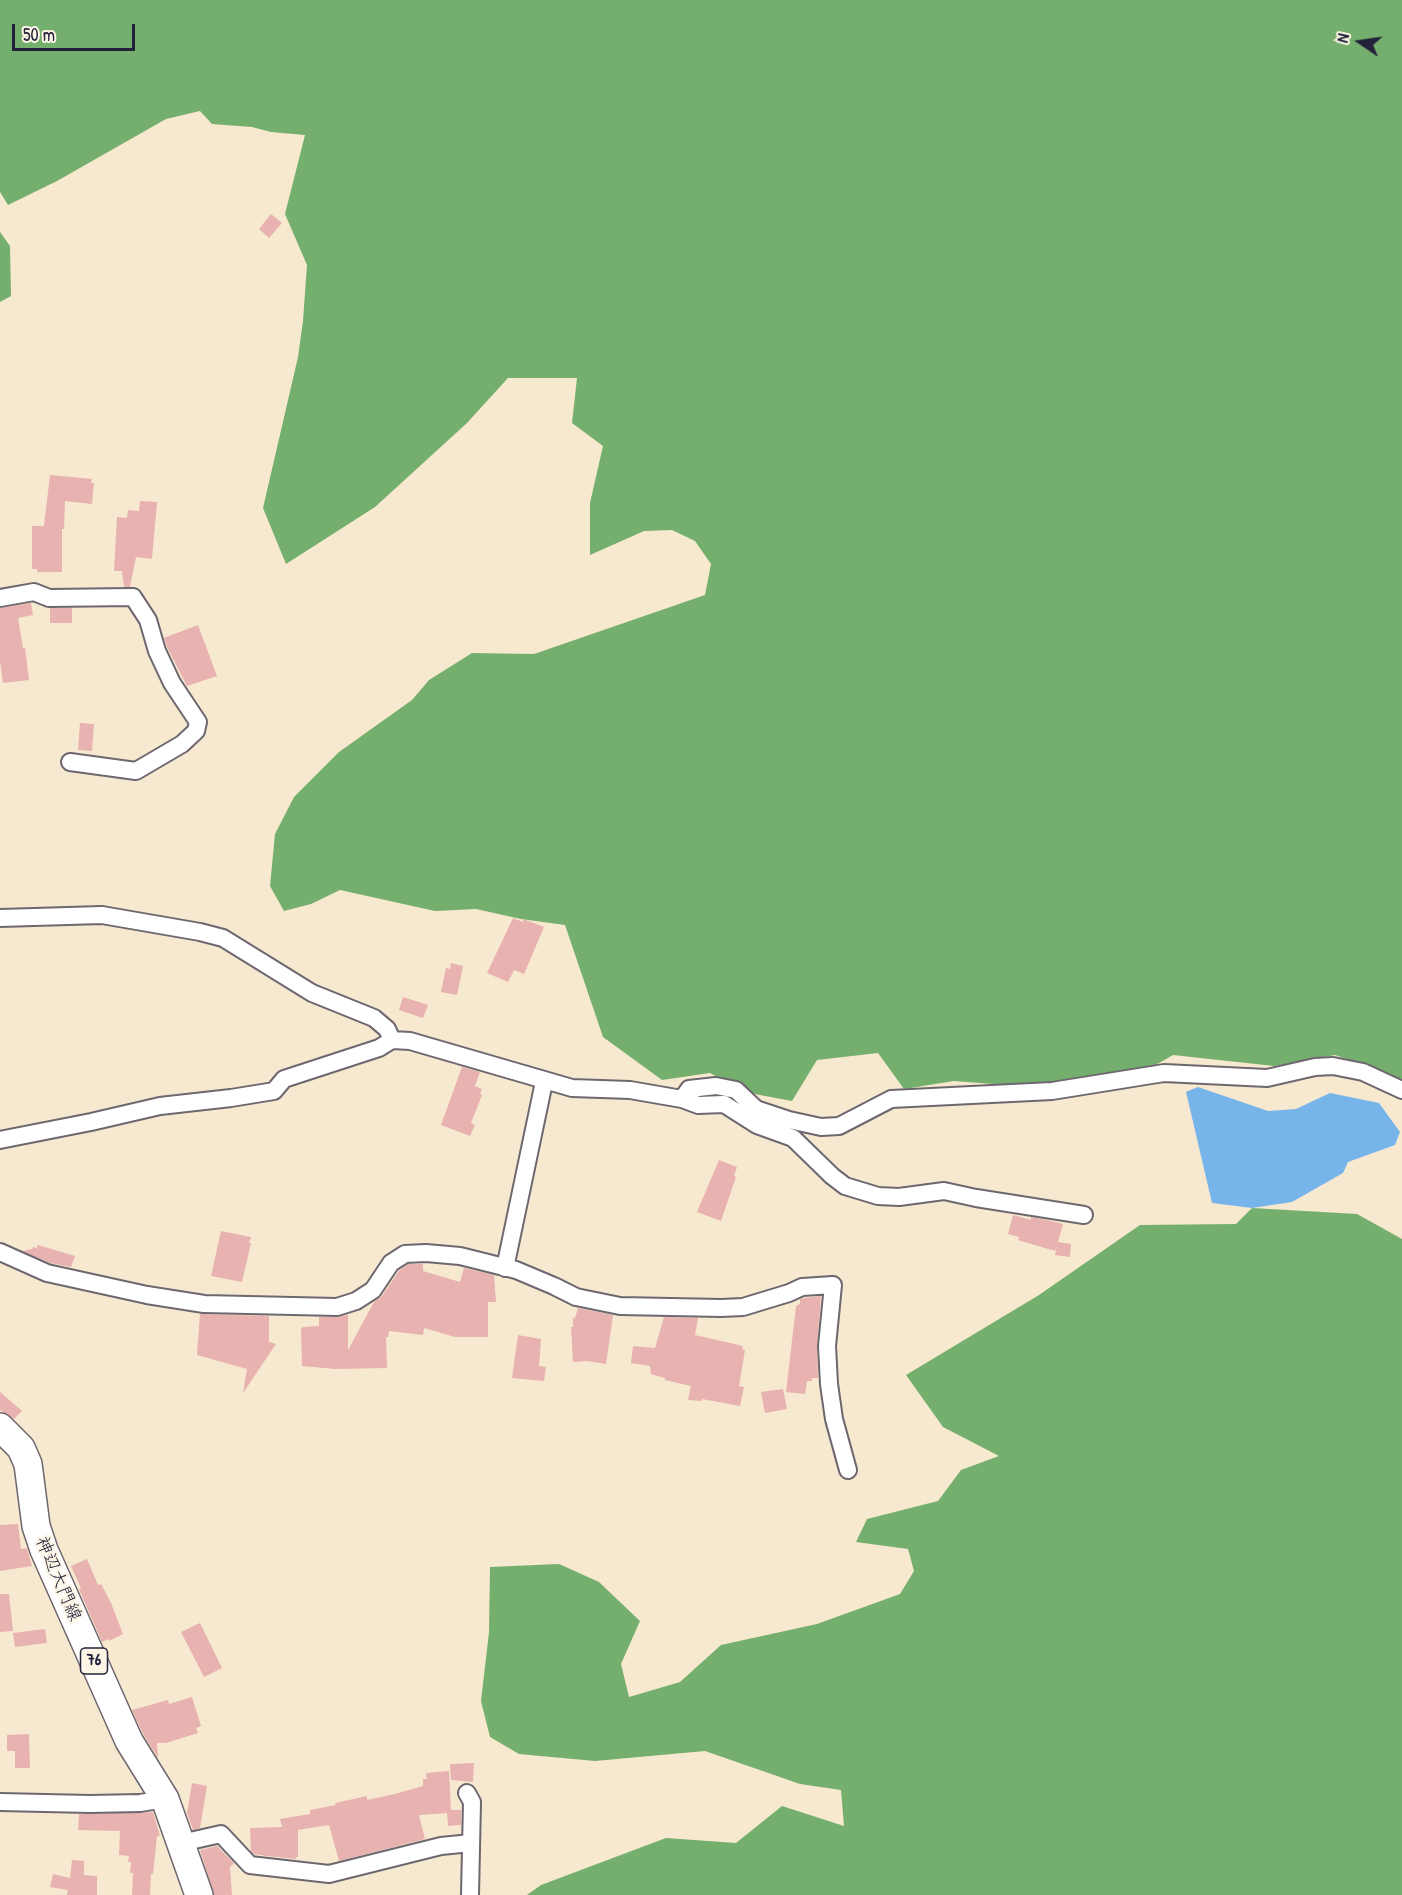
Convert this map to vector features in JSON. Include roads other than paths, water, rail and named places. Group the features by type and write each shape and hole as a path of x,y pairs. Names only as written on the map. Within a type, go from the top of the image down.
{"main road":[{"name":"神辺大門線","path":"0,1426 21,1448 28,1464 36,1526 45,1550 129,1741 165,1799 199,1895"}],"street":[{"path":"0,598 34,592 49,598 133,597 148,620 157,651 172,683 198,722 196,730 182,744 136,771 70,762"},
{"path":"0,918 102,915 223,938 312,993 374,1018 387,1029 392,1040"},
{"path":"0,1140 160,1106 274,1091 284,1080 379,1048 392,1040 410,1041 544,1082 572,1088 630,1090 682,1099 698,1105 724,1104 757,1125 792,1138 806,1148 832,1176 845,1186 878,1196 899,1197 944,1191 1084,1215"},
{"path":"682,1099 689,1089 716,1086 735,1090 756,1109 821,1127 839,1126 891,1099 1052,1091 1164,1073 1267,1078 1315,1066 1333,1066 1363,1072 1402,1090"},
{"path":"505,1268 544,1082"},
{"path":"0,1252 47,1273 147,1296 204,1304 337,1307 356,1301 373,1290 392,1263 405,1254 426,1253 460,1256 516,1270 576,1297 620,1306 743,1307 802,1287 832,1285 827,1346 829,1384 834,1419 848,1470"},
{"path":"466,1793 472,1802 470,1895"},
{"path":"0,1802 120,1804 165,1799"},
{"path":"181,1843 221,1834 250,1864 329,1874 441,1846 471,1843"}],"water":[{"path":"1198,1087 1268,1111 1296,1109 1330,1093 1379,1103 1400,1132 1395,1145 1348,1162 1343,1173 1292,1202 1252,1208 1212,1203 1186,1092"}]}
